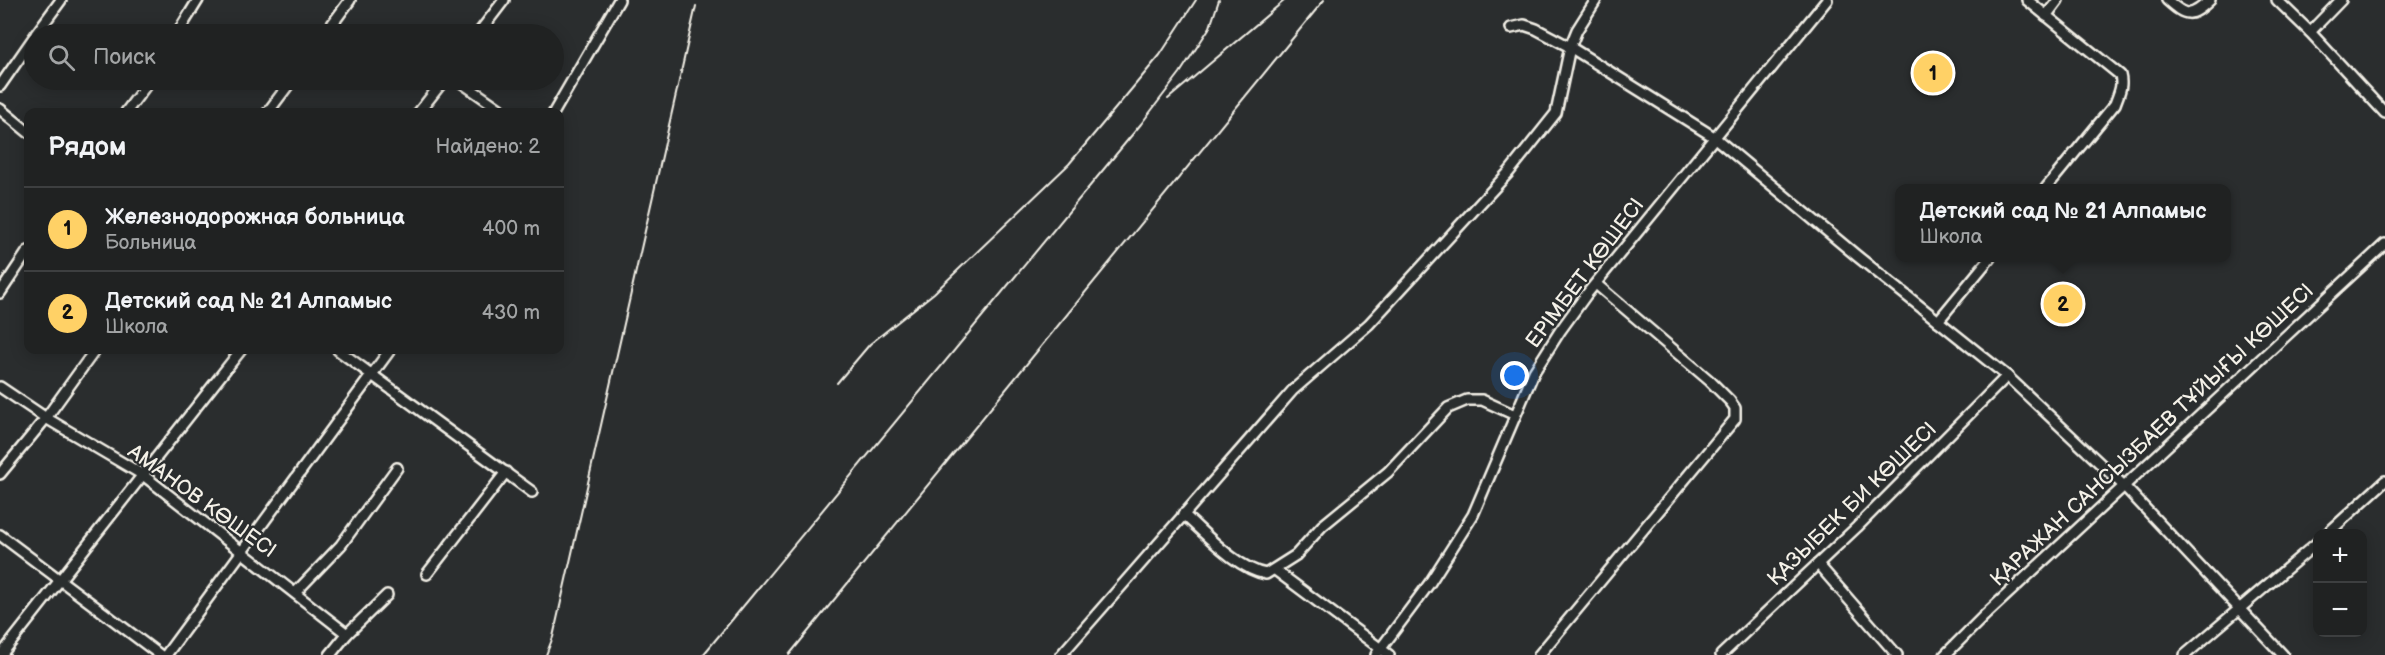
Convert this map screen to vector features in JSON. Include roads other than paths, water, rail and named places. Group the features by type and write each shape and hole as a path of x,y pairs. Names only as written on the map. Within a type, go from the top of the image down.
{"street":[{"path":"44,24 61,0"},
{"path":"183,24 198,0"},
{"path":"332,24 350,0"},
{"path":"486,24 504,0"},
{"path":"556,108 619,0"},
{"path":"1061,655 1293,390 1369,324 1509,172 1556,113 1570,47 1577,30 1596,0"},
{"name":"ЕРІМБЕТ КӨШЕСІ","path":"1382,653 1473,515 1534,372 1560,331 1714,137 1827,0"},
{"path":"2027,0 2120,75 2121,82 2121,90 2115,104 2050,184"},
{"path":"2046,16 2058,0"},
{"path":"2167,0 2179,10 2190,14 2196,13 2210,0"},
{"path":"2277,0 2385,113"},
{"path":"2310,32 2341,0"},
{"path":"1510,28 1524,25 1570,47 1714,137 2007,376 2124,486 2283,655"},
{"path":"0,86 24,52"},
{"path":"129,108 142,90"},
{"path":"271,108 284,90"},
{"path":"422,108 436,90"},
{"path":"472,90 498,108"},
{"path":"0,109 24,129"},
{"name":"ҚАРАЖАН САНСЫЗБАЕВ ТҰЙЫҒЫ КӨШЕСІ","path":"1945,655 1986,614 2385,244"},
{"path":"0,293 24,257"},
{"path":"1938,321 1987,262"},
{"path":"1539,655 1735,419 1735,408 1730,401 1596,284"},
{"path":"0,474 46,418 92,354"},
{"path":"1,655 238,354"},
{"path":"344,354 532,492"},
{"path":"165,655 387,354"},
{"name":"ҚАЗЫБЕК БИ КӨШЕСІ","path":"1721,655 1857,527 2007,376"},
{"name":"АМАНОВ КӨШЕСІ","path":"0,387 46,418 143,476 347,634"},
{"path":"1184,514 1218,546 1253,572 1266,574 1296,555 1322,526 1388,472 1448,408 1467,400 1482,400 1515,415"},
{"path":"295,593 342,546 397,468"},
{"path":"427,574 506,472"},
{"path":"2332,529 2385,481"},
{"path":"0,535 159,655"},
{"path":"2185,655 2313,546"},
{"path":"1818,564 1897,655"},
{"path":"1275,570 1382,653"},
{"path":"330,655 347,634 387,595"}],"railway":[{"path":"837,383 870,344 934,293 1069,164 1160,55 1196,0"},
{"path":"703,655 1141,124 1180,73 1210,27 1219,0"},
{"path":"1168,99 1285,0"},
{"path":"789,655 1324,0"},
{"path":"546,655 553,637 696,6"}],"place":[{"name":"Железнодорожная больница","path":"1933,73"},
{"name":"Детский сад № 21 Алпамыс","path":"2063,304"}]}
